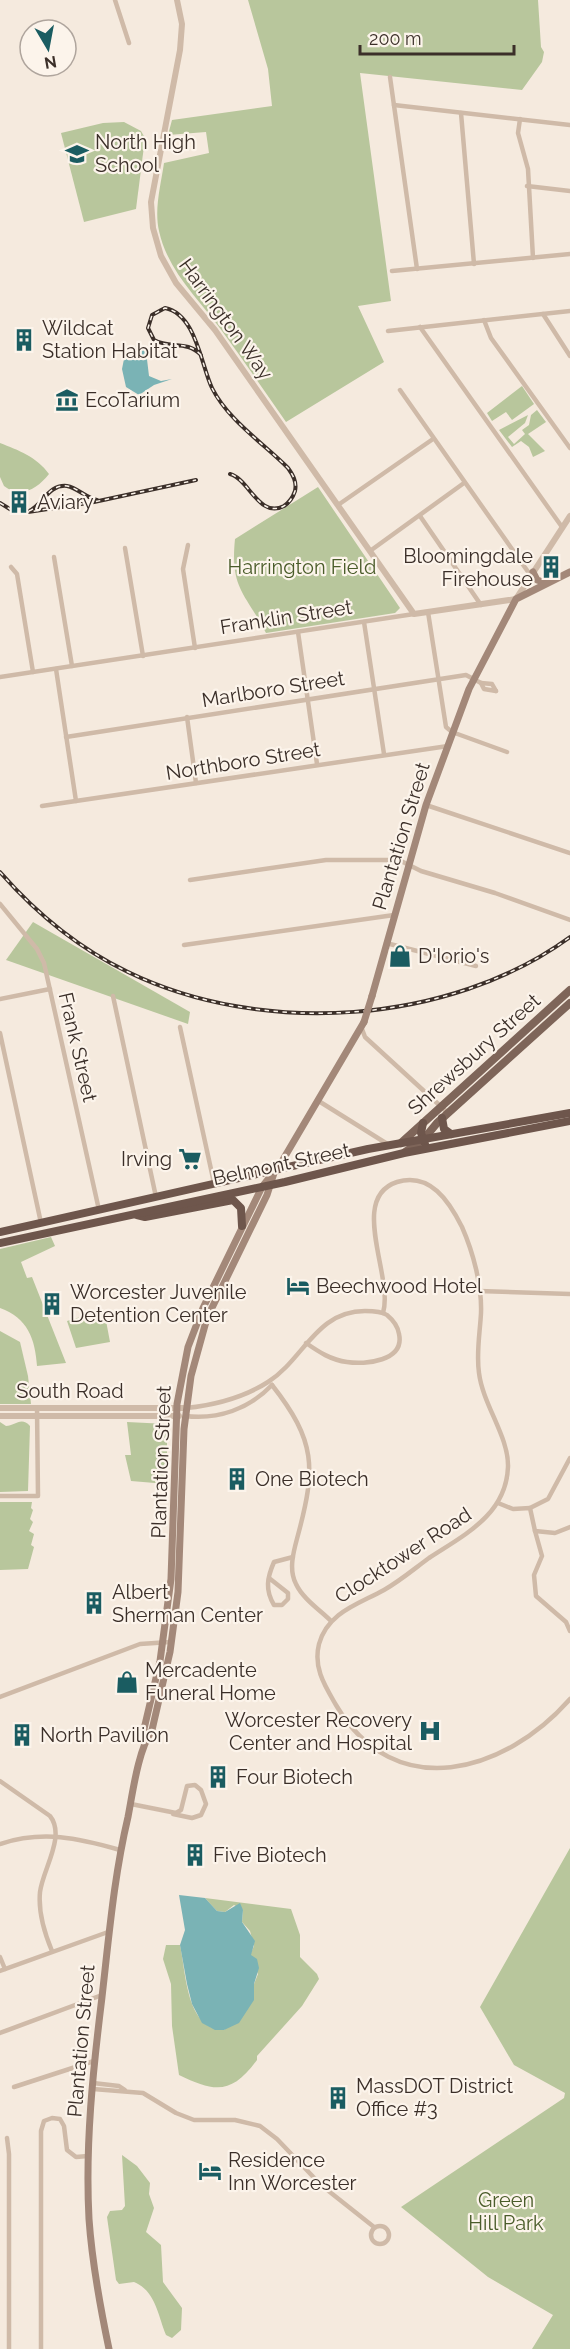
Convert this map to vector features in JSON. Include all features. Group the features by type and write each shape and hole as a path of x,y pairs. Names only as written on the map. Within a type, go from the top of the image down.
{"highway":[{"path":"444,1113 446,1132 456,1135"},
{"name":"Belmont Street","path":"0,1232 389,1145 570,1118"},
{"name":"Belmont Street","path":"0,1243 570,1118"},
{"path":"423,1123 423,1140 430,1150"},
{"path":"132,1214 146,1217 233,1200 241,1208 242,1226"}],"main road":[{"name":"Franklin Street","path":"516,599 570,572"},
{"path":"532,574 537,580 549,583"},
{"name":"Plantation Street","path":"146,1739 144,1729 160,1660 174,1545 176,1412 191,1336 261,1187 275,1170 363,1025 426,805 452,732 516,599"},
{"name":"Shrewsbury Street","path":"404,1153 423,1140 444,1113 567,993"},
{"name":"Shrewsbury Street","path":"401,1143 423,1123 444,1113 570,1003"},
{"name":"Plantation Street","path":"109,2349 92,2248 88,2157 94,2061 108,1932 120,1850 146,1739 152,1730 170,1642 181,1558 186,1412 191,1376 207,1318 272,1185 275,1170"}],"street":[{"path":"115,0 129,43"},
{"name":"Harrington Way","path":"177,0 182,20 180,50 151,202 158,246 176,283 215,330 414,614"},
{"path":"390,77 417,269"},
{"path":"394,105 570,125"},
{"path":"461,113 474,264"},
{"path":"520,119 518,133 528,169 533,258"},
{"path":"528,186 570,191"},
{"path":"392,271 570,254"},
{"path":"388,331 570,310"},
{"path":"543,314 570,356"},
{"path":"484,320 491,338 570,448"},
{"path":"420,327 562,527"},
{"path":"400,390 464,483 532,574"},
{"path":"338,505 433,439"},
{"path":"370,551 464,483"},
{"path":"420,516 481,604"},
{"name":"Plantation Street","path":"516,599 570,516"},
{"path":"188,545 183,569 195,648"},
{"path":"125,548 142,656"},
{"path":"54,557 72,666"},
{"path":"11,567 17,574 33,672"},
{"name":"Franklin Street","path":"0,677 516,599"},
{"path":"428,612 444,720 452,732 507,752"},
{"path":"363,622 384,754"},
{"path":"298,632 317,764"},
{"path":"56,669 76,801"},
{"name":"Marlboro Street","path":"66,736 466,675 478,681"},
{"path":"187,717 196,783"},
{"name":"Northboro Street","path":"42,806 448,746"},
{"path":"426,805 570,853"},
{"path":"190,880 335,860 399,860 415,870 495,893 570,920"},
{"name":"Frank Street","path":"0,904 42,957 99,1210"},
{"path":"184,945 394,915"},
{"path":"386,943 476,966"},
{"path":"0,999 50,989"},
{"path":"567,993 570,1003"},
{"path":"113,996 156,1197"},
{"path":"363,1025 365,1037 444,1113"},
{"path":"180,1027 214,1183"},
{"path":"0,1033 41,1223"},
{"path":"317,1100 389,1145"},
{"path":"383,1313 386,1298 374,1224 374,1205 384,1190 399,1182 425,1182 447,1202 468,1242 479,1291 480,1378 489,1410 507,1455 506,1480 498,1503 513,1509 530,1508 548,1499 570,1458"},
{"path":"479,1291 570,1294"},
{"path":"176,1412 206,1417 231,1412 254,1401 272,1385 280,1372 323,1324 336,1317 360,1311 383,1313 396,1325 399,1335 396,1350 385,1358 345,1362 324,1355 306,1343"},
{"path":"186,1412 231,1400 262,1385 280,1372"},
{"path":"272,1385 298,1422 310,1461 309,1497 293,1557 296,1584 331,1621"},
{"name":"South Road","path":"0,1408 176,1412"},
{"path":"0,1496 38,1496 37,1408"},
{"name":"South Road","path":"0,1416 176,1412"},
{"name":"Clocktower Road","path":"498,1503 483,1521 388,1588 351,1606 331,1621 322,1636 318,1653 322,1682 355,1734 375,1751 397,1761 435,1768 467,1765 492,1758 536,1733 570,1699"},
{"path":"530,1508 542,1556 534,1575 536,1596 568,1622 570,1631"},
{"path":"535,1531 551,1533 570,1527"},
{"path":"269,1578 288,1593 288,1601 282,1605 276,1606 269,1597 269,1578 276,1561 293,1557"},
{"path":"0,1697 140,1644 170,1642"},
{"path":"0,1781 51,1816 56,1823 56,1835 40,1890 43,1929 52,1951"},
{"path":"130,1804 173,1814 192,1818 201,1815 206,1804 201,1790 195,1785 187,1786 181,1810 173,1814"},
{"path":"0,1844 25,1837 56,1835 120,1850"},
{"path":"0,1957 2,1970 108,1932"},
{"path":"0,2033 102,1995"},
{"path":"14,2087 94,2061"},
{"path":"93,2086 118,2092 125,2090 148,2095 176,2113 194,2120 235,2120 265,2129 321,2185 374,2227"},
{"path":"41,2349 41,2131 44,2121 54,2117 61,2120 67,2151 76,2157 88,2157"},
{"path":"6,2139 9,2154 9,2349"},
{"path":"380,2225 386,2228 389,2234 386,2242 377,2244 372,2241 370,2235 374,2227 380,2225"}],"green space":[{"path":"248,0 538,0 541,47 544,52 542,62 522,90 360,73 391,301 358,306 384,362 286,422 177,272 163,246 157,214 164,163 209,153 206,132 168,135 172,120 272,106 268,69"},
{"path":"124,122 141,131 145,138 136,209 84,222 61,133 103,123"},
{"path":"522,386 534,404 512,420 506,412 492,421 487,413"},
{"path":"537,410 546,422 528,434 545,451 533,457 529,447 521,441 512,447 499,430 528,415 525,423 508,437 514,444 525,434 522,430 529,425 531,415"},
{"path":"0,443 33,459 49,474 34,488 23,492 10,490 4,486 0,477"},
{"name":"Harrington Field","path":"318,487 400,608 395,613 266,633 237,580 234,556 235,539"},
{"path":"33,922 190,1012 188,1024 6,960"},
{"path":"51,1237 55,1246 21,1262 27,1278 32,1277 66,1363 37,1366 32,1338 28,1331 17,1317 0,1308 0,1249"},
{"path":"104,1310 110,1342 76,1348 67,1321"},
{"path":"0,1331 20,1342 28,1376 31,1404 0,1404"},
{"path":"0,1422 9,1426 24,1422 30,1426 28,1491 0,1492"},
{"path":"127,1422 167,1424 167,1484 131,1481 125,1455 131,1455"},
{"path":"0,1502 32,1502 33,1510 30,1519 33,1522 29,1531 34,1534 31,1545 34,1547 28,1569 0,1570"},
{"name":"Green Hill Park","path":"570,1848 570,2349 532,2349 553,2315 488,2277 401,2207 564,2098 565,2093 514,2065 480,2007"},
{"path":"205,1898 291,1909 300,1935 300,1957 319,1979 302,2006 257,2056 257,2060 248,2071 231,2084 222,2087 203,2085 179,2075 172,2026 171,1984 163,1959 166,1945 180,1945 190,1998 202,2021 211,2027 224,2030 254,1999 254,1984 258,1974 250,1955 254,1946 250,1931 242,1922 243,1910 234,1905 225,1912 217,1911"},
{"path":"122,2155 137,2166 150,2183 149,2194 154,2208 146,2232 161,2245 163,2282 182,2308 181,2330 172,2338 166,2335 152,2298 147,2291 134,2282 119,2284 116,2280 107,2217 110,2211 122,2210 125,2206"}],"water":[{"path":"138,345 146,351 149,376 161,381 172,379 154,385 139,395 126,387 122,369 125,354"},
{"path":"179,1895 205,1898 217,1911 225,1912 240,1903 243,1910 242,1922 255,1941 251,1955 257,1959 259,1968 254,1984 254,2000 239,2023 224,2030 215,2030 202,2023 192,2004 180,1945 185,1930"}],"railway":[{"path":"201,355 196,350 184,346 154,340 148,328 152,315 165,308 175,312 184,320 191,330 196,342 200,354 204,367 208,378 219,400 236,421 288,468 294,479 295,491 288,503 275,509 261,503 237,477 230,474"},
{"path":"0,503 13,511 28,512 94,502 196,480"},
{"path":"29,511 50,491 60,486 71,487 97,500"},
{"path":"0,872 28,902 75,941 128,972 181,993 237,1006 295,1013 354,1012 412,1004 469,989 522,966 570,937"}],"place":[{"name":"North High School","path":"77,154"},
{"name":"Wildcat Station Habitat","path":"24,340"},
{"name":"EcoTarium","path":"67,400"},
{"name":"Aviary","path":"19,502"},
{"name":"Bloomingdale Firehouse","path":"551,567"},
{"name":"D'Iorio's","path":"400,956"},
{"name":"Irving","path":"190,1159"},
{"name":"Beechwood Hotel","path":"298,1286"},
{"name":"Worcester Juvenile Detention Center","path":"52,1304"},
{"name":"One Biotech","path":"237,1479"},
{"name":"Albert Sherman Center","path":"94,1603"},
{"name":"Mercadente Funeral Home","path":"127,1682"},
{"name":"Worcester Recovery Center and Hospital","path":"430,1731"},
{"name":"North Pavilion","path":"22,1735"},
{"name":"Four Biotech","path":"218,1777"},
{"name":"Five Biotech","path":"195,1855"},
{"name":"MassDOT District Office #3","path":"338,2098"},
{"name":"Residence Inn Worcester","path":"210,2171"}]}
